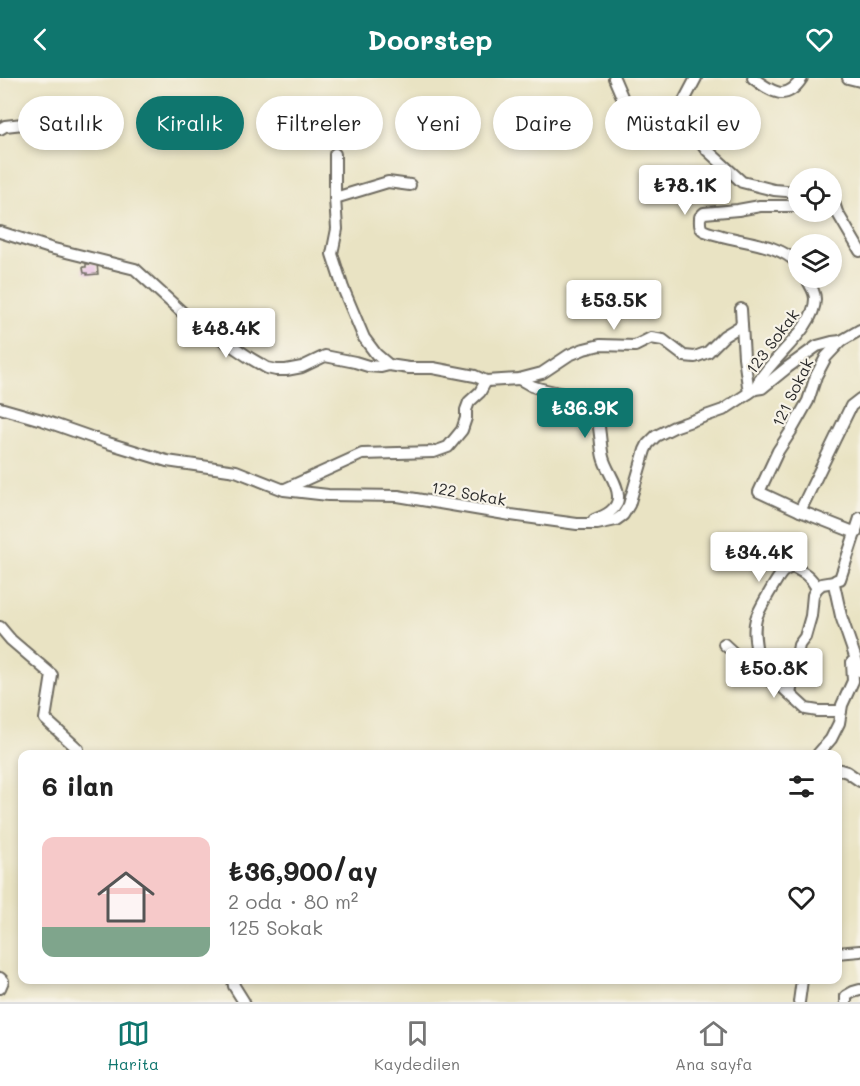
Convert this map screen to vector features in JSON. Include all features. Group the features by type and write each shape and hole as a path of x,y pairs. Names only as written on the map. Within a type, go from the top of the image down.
{"street":[{"path":"614,78 622,96"},
{"path":"686,96 696,78"},
{"path":"753,78 773,91 784,93 790,92 802,78"},
{"path":"848,78 860,81"},
{"path":"0,129 18,125"},
{"path":"707,150 742,182 788,191"},
{"path":"335,154 337,228 332,254 364,338 376,354 389,365"},
{"path":"335,198 388,182 410,185"},
{"path":"788,206 760,206 705,213 699,217 699,225 704,231 768,247 788,256"},
{"path":"841,222 860,251"},
{"path":"0,232 61,251 135,269 183,313 267,368 286,370 302,367 325,356 368,366 433,368 475,376 486,381 519,379 542,373 569,355 584,349 600,345 635,346 651,338 663,340 684,356 695,357 708,352 724,336 742,325"},
{"name":"123 Sokak","path":"752,391 766,370 805,326 815,300 812,288"},
{"path":"741,309 744,357 752,391"},
{"name":"122 Sokak","path":"0,408 167,461 236,471 284,490 328,495 398,496 578,525 597,524 616,520 623,515 629,505 645,450 656,436 674,427 723,410 752,391 762,388 817,346 841,341 860,330"},
{"name":"121 Sokak","path":"800,511 759,492 778,451 808,401 816,376 826,357 841,341"},
{"path":"519,379 531,386 575,398 593,408 597,414 603,458 619,497 610,513 578,525"},
{"path":"284,490 362,454 434,452 448,447 462,430 469,402 480,392 486,381"},
{"path":"856,533 800,511 851,406 860,399"},
{"path":"790,694 797,654 808,629 813,595 822,584 840,579 860,518"},
{"path":"759,675 755,640 756,620 773,586 784,571 792,567 804,572 817,588"},
{"path":"834,582 841,616 860,671"},
{"path":"0,627 11,640 52,675 45,719 78,750"},
{"path":"821,750 831,739 839,723 841,711 853,681 849,640"},
{"path":"724,644 759,675 782,687 807,709 841,711"},
{"path":"842,770 860,781"},
{"path":"842,953 860,951"},
{"path":"0,978 3,981 0,988"},
{"path":"234,984 244,1002"},
{"path":"799,1002 801,984"},
{"path":"846,1002 846,996 860,990"}],"building":[{"path":"97,263 98,274 84,273 83,267 86,267 86,264"}]}
